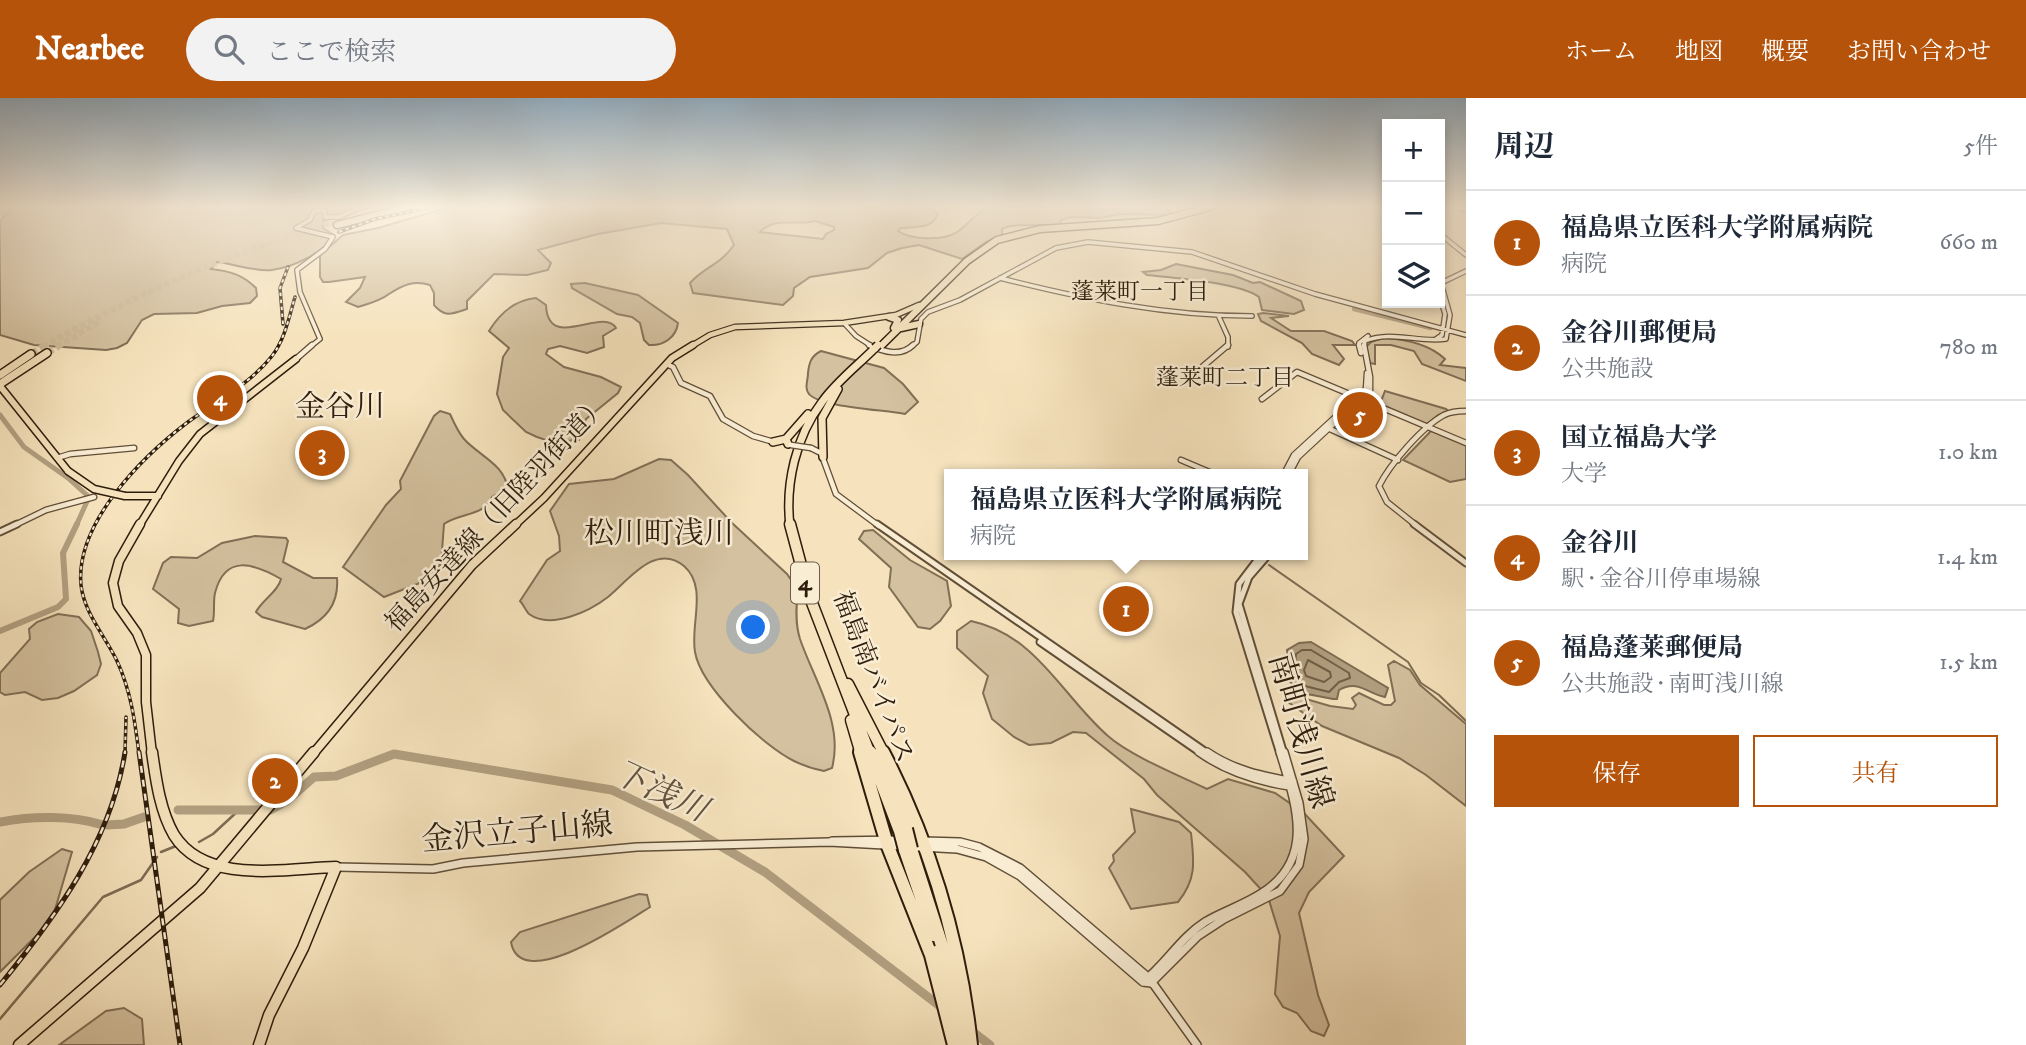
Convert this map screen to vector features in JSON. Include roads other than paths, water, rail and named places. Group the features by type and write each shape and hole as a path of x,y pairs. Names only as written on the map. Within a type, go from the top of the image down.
{"highway":[{"name":"福島南バイパス","path":"903,830 833,660 797,556 791,530 788,493 796,453 810,419 823,400 979,251"},
{"path":"894,331 916,326 912,319 918,307"},
{"path":"889,317 898,320 894,331"},
{"path":"1,386 47,352"},
{"path":"0,374 32,354"},
{"name":"福島南バイパス","path":"840,384 818,412 805,438 798,464 793,498 800,556 938,930 960,1040"},
{"path":"812,449 821,443 823,414 840,384"},
{"path":"773,442 788,443 840,384"},
{"path":"820,433 823,457"},
{"path":"833,660 886,842 931,955 952,996"},
{"path":"842,670 925,844 949,921 952,996 960,1040"}],"main road":[{"name":"福島安達線（旧陸羽街道）","path":"19,1045 182,904 218,866 463,574 544,498 666,364 705,338 730,328 844,323 889,317 918,307"},
{"path":"259,1045 269,1015 303,948 336,867 218,866 184,847 171,830 163,801 146,708 145,651 137,634 120,612 113,596 113,582 119,561 190,447 219,418 296,359"},
{"path":"1,386 68,471 92,489 108,495 158,496"}],"street":[{"path":"296,359 320,339 301,293 297,270 321,251"},
{"path":"844,323 860,341 894,352 907,351 914,347 916,326 928,312 955,303 1050,251"},
{"path":"1186,251 1315,294 1466,335"},
{"path":"1445,277 1466,269"},
{"path":"1446,330 1450,314 1441,284 1466,269"},
{"path":"1000,278 1072,296 1219,317 1252,316"},
{"path":"1289,469 1294,455 1370,390 1372,382 1363,348 1365,341 1389,336 1439,341 1446,339 1443,308"},
{"path":"1194,374 1228,348 1228,337 1219,317"},
{"path":"666,364 673,367 681,383 710,396 723,419 741,430 773,442"},
{"path":"1262,399 1297,372 1466,443"},
{"path":"1290,469 1298,457 1360,398"},
{"path":"1466,411 1443,416 1398,460 1379,483 1385,498 1396,510 1466,562"},
{"path":"1330,429 1398,460"},
{"path":"788,443 812,449 823,457 832,491 841,499 1212,761 1260,781 1291,784"},
{"path":"57,458 70,454 134,449"},
{"path":"1181,460 1202,469"},
{"path":"0,532 46,510 91,498"},
{"name":"南町浅川線","path":"1256,560 1245,571 1237,588 1235,603 1291,784"},
{"name":"南町浅川線","path":"1147,981 1198,936 1224,919 1280,891 1299,865 1304,839 1291,784 1239,604 1241,590 1249,575 1263,560"},
{"name":"金沢立子山線","path":"336,867 433,869 463,863 589,850 735,844 886,842 925,844 970,852 1002,865 1035,888 1147,981 1174,1010 1197,1045"}],"water":[{"path":"1311,642 1388,688 1385,697 1352,686 1339,690 1337,699 1302,693 1286,678 1289,661 1287,650 1299,643"}],"waterway":[{"path":"1354,309 1431,328"},
{"name":"下浅川","path":"0,415 24,447 68,478 89,497 76,526"},
{"name":"下浅川","path":"0,631 58,607 66,599 63,553 77,524"},
{"path":"1269,565 1408,662 1421,683 1439,695 1466,721"},
{"name":"下浅川","path":"178,810 270,810 288,800 314,777 336,776 394,754 612,790 685,825 765,872 941,1007"},
{"path":"199,842 213,834 239,810"},
{"name":"下浅川","path":"107,825 124,824 144,817"},
{"name":"下浅川","path":"0,822 52,818 78,819 103,825"},
{"path":"161,852 176,846"},
{"path":"0,1019 103,897 141,880 157,857"},
{"name":"下浅川","path":"969,1029 990,1045"}],"tunnel":[{"path":"43,347 148,292 246,251"},
{"path":"57,347 102,320"},
{"path":"31,354 46,345"},
{"path":"47,353 60,345"}],"railway":[{"path":"283,324 280,288 288,267"},
{"path":"139,754 132,707 122,672 83,595 82,562 89,538 115,493 151,453 188,422 243,384 272,356 283,335 295,297"},
{"path":"125,754 126,717"},
{"path":"0,985 60,905 94,847 118,785 125,752"},
{"path":"139,752 180,1045"}],"place":[{"name":"金谷川","path":"220,398"},
{"name":"福島蓬莱郵便局","path":"1360,415"},
{"name":"国立福島大学","path":"322,453"},
{"name":"福島県立医科大学附属病院","path":"1126,609"},
{"name":"金谷川郵便局","path":"275,781"}],"district":[{"name":"蓬莱町一丁目","path":"1140,292"},
{"name":"蓬莱町二丁目","path":"1225,378"},
{"name":"金谷川","path":"340,407"},
{"name":"松川町浅川","path":"659,534"}]}
